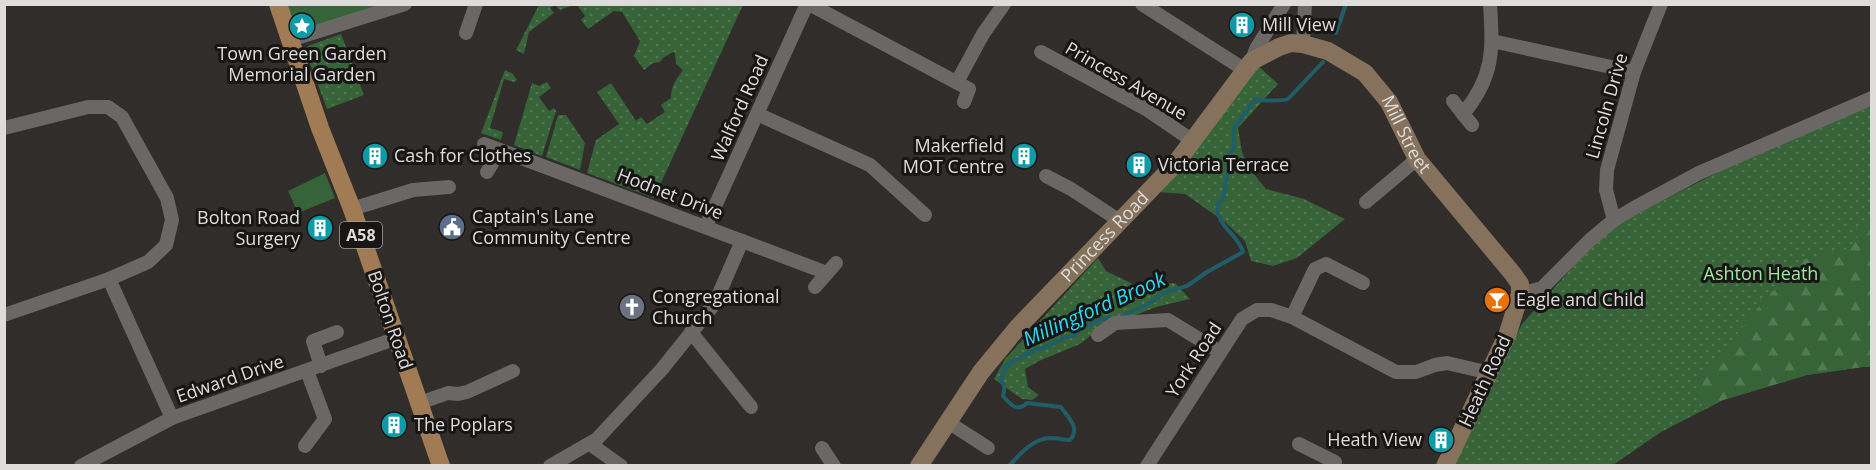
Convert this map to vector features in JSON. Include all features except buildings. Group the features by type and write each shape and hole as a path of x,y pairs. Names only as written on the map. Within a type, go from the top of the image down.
{"main road":[{"name":"Bolton Road","path":"278,4 441,465"}],"street":[{"path":"290,40 405,4"},
{"path":"808,4 969,89 963,102"},
{"name":"Walford Road","path":"706,226 808,4"},
{"path":"957,82 983,34 1004,4"},
{"path":"1142,4 1249,65"},
{"name":"Princess Road","path":"919,465 981,372 1018,327 1176,163 1249,65 1256,49 1284,4"},
{"path":"1303,44 1305,4"},
{"path":"1463,114 1476,98 1485,80 1490,60 1492,41 1490,4"},
{"name":"Lincoln Drive","path":"1614,220 1606,190 1607,170 1634,72 1661,4"},
{"path":"466,33 472,6"},
{"path":"1492,41 1634,72"},
{"name":"Mill Street","path":"1249,65 1279,46 1303,44 1328,51 1365,73 1389,102 1417,159 1513,274 1520,284 1520,294"},
{"name":"Princess Avenue","path":"1041,52 1146,109 1193,141"},
{"path":"1520,294 1542,288 1614,220 1699,173 1872,98"},
{"path":"1453,101 1472,125"},
{"path":"4,128 88,107 108,107 122,117 166,198 172,220 166,245 148,262 109,279 4,315"},
{"path":"757,114 870,165 925,215"},
{"name":"Hodnet Drive","path":"484,144 742,241 831,268 815,287"},
{"path":"488,172 500,150"},
{"path":"1366,202 1417,159"},
{"path":"1046,176 1071,189 1120,221"},
{"path":"352,209 413,190 449,187"},
{"path":"550,465 590,444 606,430 662,369 716,303 742,241"},
{"path":"1292,317 1315,269 1326,264 1363,283"},
{"path":"109,279 172,418"},
{"name":"Heath Road","path":"1445,465 1508,333 1520,294"},
{"name":"York Road","path":"1147,465 1242,319 1257,310 1271,310 1292,317 1396,372 1416,372 1447,363 1490,372"},
{"path":"1098,335 1115,323 1168,320 1220,352"},
{"path":"321,366 313,341 337,332"},
{"path":"691,332 751,407"},
{"name":"Edward Drive","path":"81,465 172,418 397,338"},
{"path":"305,446 331,420 307,371"},
{"path":"419,403 448,393 467,392 513,371"},
{"path":"948,422 988,448"},
{"path":"590,444 621,465"},
{"path":"1299,444 1317,460 1335,462"},
{"path":"822,448 834,465"}],"green space":[{"path":"283,5 396,5 290,40"},
{"path":"539,5 555,5 550,8 554,13 529,32 524,54 516,50"},
{"path":"555,5 573,5 560,10"},
{"path":"577,5 743,5 654,198 587,173 596,140 619,124 597,92 611,83 636,121 641,117 647,124 665,112 661,105 671,98 674,83 683,70 676,64 673,52 644,70 634,56 640,41 622,12 614,11 588,29 581,20 585,16"},
{"path":"341,34 364,95 327,109 306,53 308,46"},
{"path":"1257,65 1278,84 1238,128 1242,152 1248,167 1266,189 1304,199 1345,219 1297,258 1273,266 1251,261 1245,241 1225,222 1185,194 1158,192"},
{"path":"505,70 513,74 517,80 514,82 504,79 490,128 503,132 501,140 481,133"},
{"path":"547,82 551,88 539,97 549,111 554,108 556,111 542,156 514,145 532,83 539,86"},
{"name":"Ashton Heath","path":"1871,105 1871,367 1807,375 1723,400 1661,432 1613,465 1451,466 1522,324 1587,251 1623,221 1730,166"},
{"path":"558,115 566,115 585,143 580,170 546,157"},
{"path":"325,173 335,198 298,213 288,191"},
{"path":"1871,211 1871,367 1807,375 1723,400 1702,411 1699,382 1761,304 1802,260 1851,248"},
{"path":"1098,258 1106,271 1133,284 1175,283 1190,299 1156,307 1105,324 1080,344 1025,369 1028,387 1039,395 1032,400 1022,399 994,379 1005,359"}],"waterway":[{"name":"Millingford Brook","path":"1336,33 1346,4"},
{"name":"Millingford Brook","path":"1121,317 1154,301 1163,293 1187,286 1243,252 1223,224 1218,211 1218,203 1223,200 1230,155 1234,147 1234,128 1255,100 1288,99 1323,62"},
{"name":"Millingford Brook","path":"1009,466 1027,448 1038,441 1050,438 1070,440 1074,427 1061,407 1027,403 1017,407 1008,402 1003,396 1004,387 1001,379 1005,368 1037,349 1073,336 1083,327 1108,317 1114,320"}],"place":[{"name":"Mill View","path":"1242,25"},
{"name":"Town Green Garden Memorial Garden","path":"302,26"},
{"name":"Cash for Clothes","path":"375,156"},
{"name":"Makerfield MOT Centre","path":"1024,156"},
{"name":"Victoria Terrace","path":"1139,165"},
{"name":"Captain's Lane Community Centre","path":"452,227"},
{"name":"Bolton Road Surgery","path":"320,228"},
{"name":"Eagle and Child","path":"1497,300"},
{"name":"Congregational Church","path":"632,307"},
{"name":"The Poplars","path":"394,425"},
{"name":"Heath View","path":"1441,440"}]}
